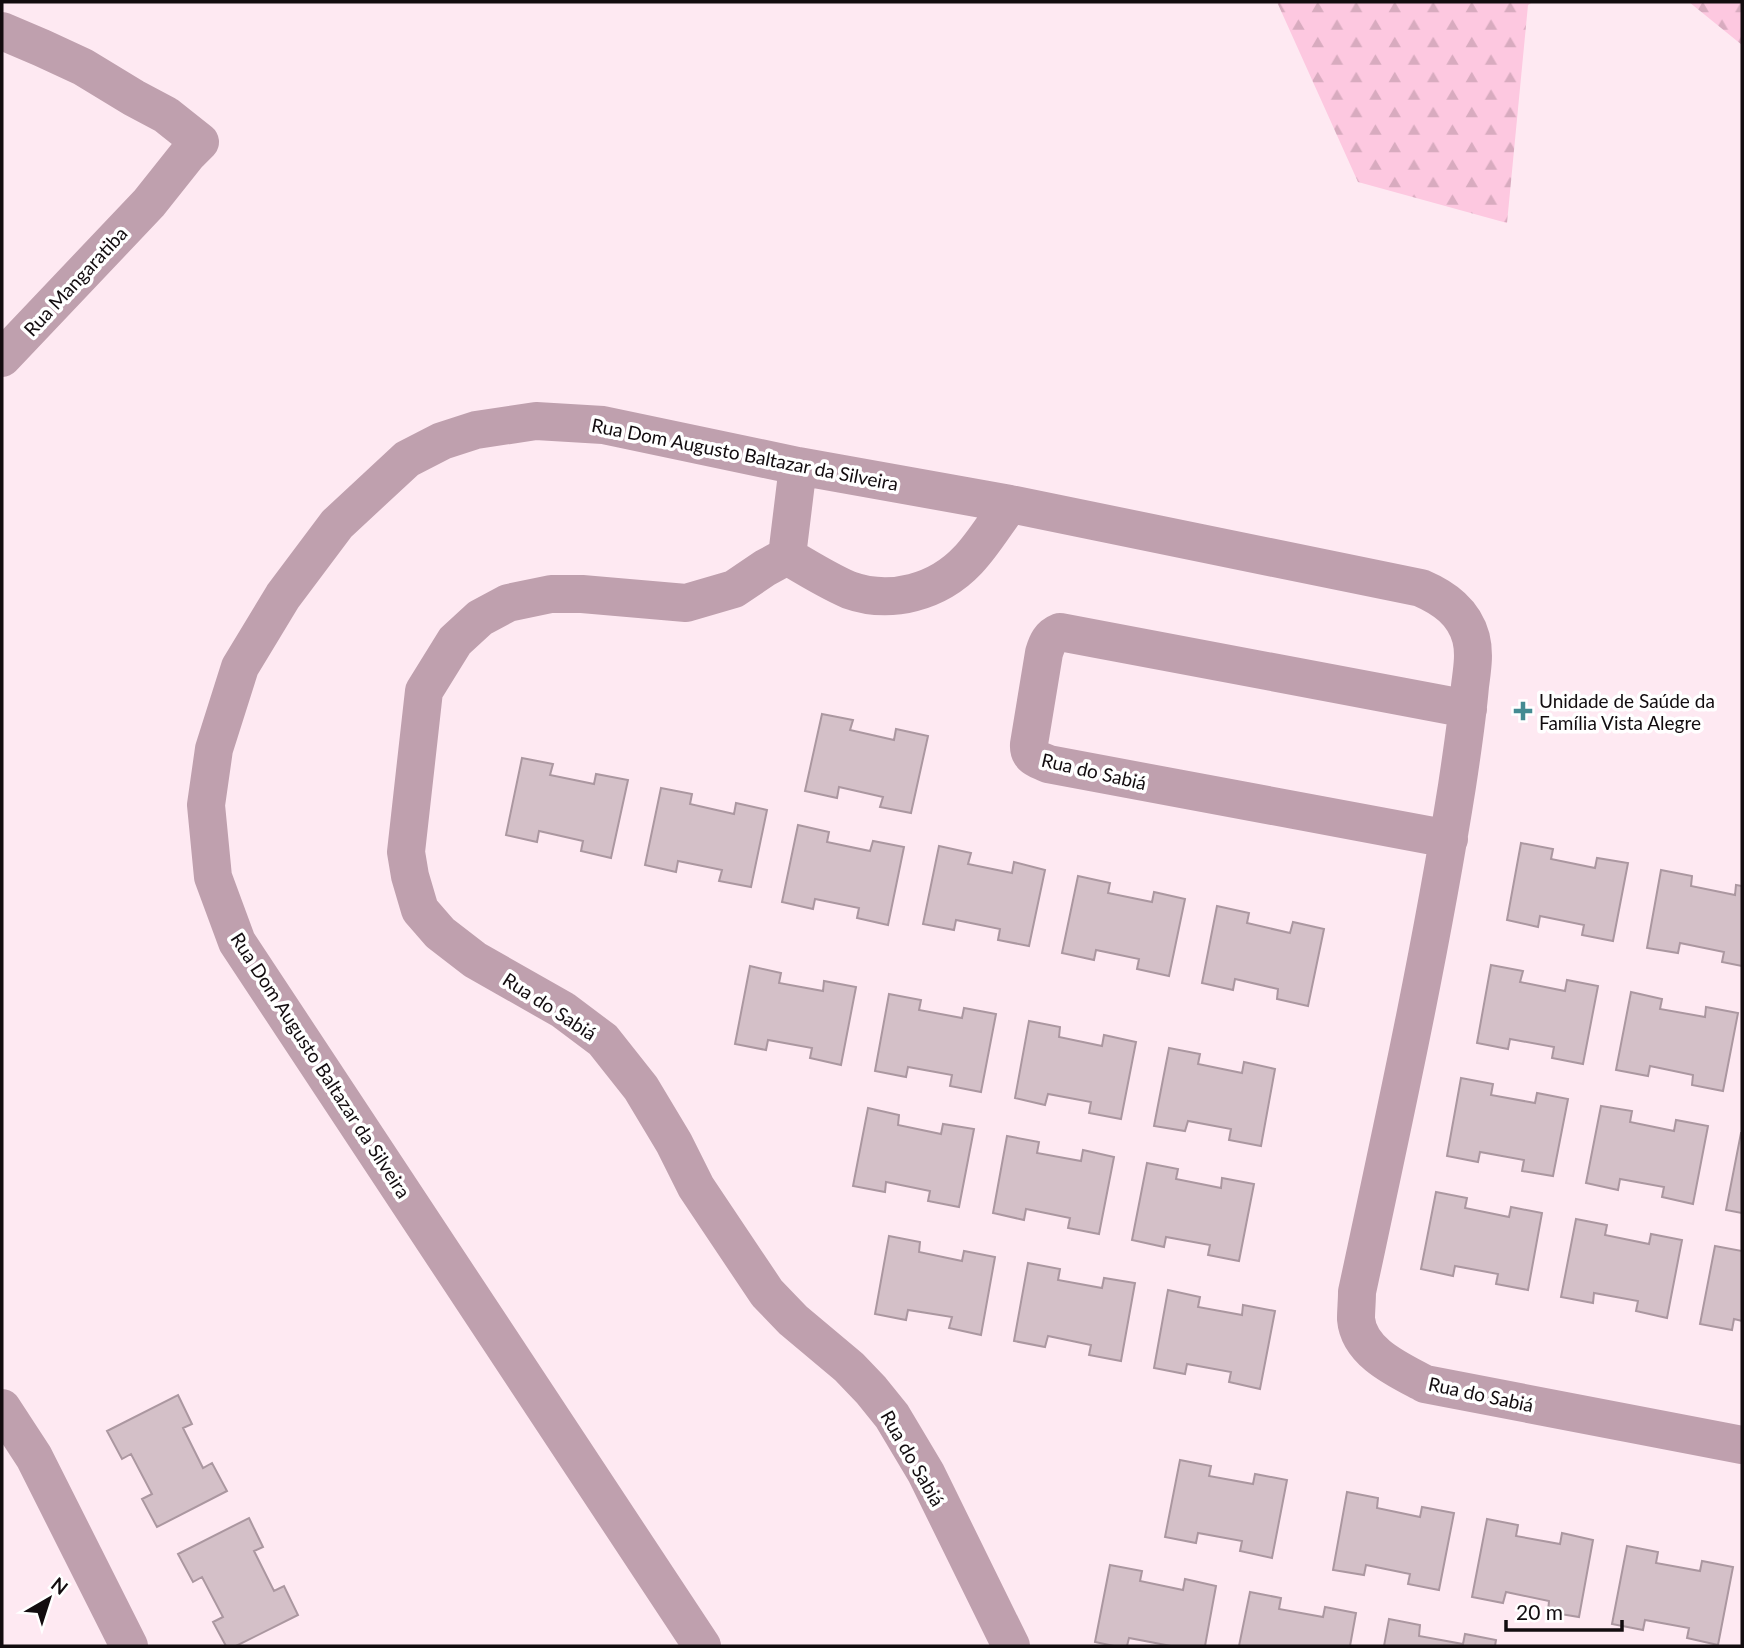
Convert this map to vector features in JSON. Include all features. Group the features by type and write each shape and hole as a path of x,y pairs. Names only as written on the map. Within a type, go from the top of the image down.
{"street":[{"name":"Rua Mangaratiba","path":"2,31 83,67 166,115 200,142 149,203 2,358"},
{"name":"Rua Dom Augusto Baltazar da Silveira","path":"702,1646 237,942 213,877 206,805 214,748 240,667 283,596 337,524 407,459 442,441 477,430 536,421 603,425 798,466 1010,504 1421,588 1442,598 1460,615"},
{"path":"798,466 788,556 850,590 876,596 901,596 931,589 954,574 969,559 1010,504"},
{"name":"Rua do Sabiá","path":"788,556 734,589 686,603 551,594 508,603 480,618 455,641 424,691 406,852 410,876 420,910 440,933 475,960 563,1010 603,1040 641,1088 674,1143 695,1187 767,1293 793,1320 849,1367 892,1416 926,1473 1011,1646"},
{"name":"Rua do Sabiá","path":"1460,615 1471,637 1473,657 1449,839 1424,973 1357,1292 1356,1322 1366,1345 1394,1367 1425,1384 1742,1445"},
{"name":"Rua do Sabiá","path":"1449,839 1059,766 1035,758 1030,753 1029,744 1044,653 1050,639 1060,632 1468,709"},
{"path":"2,1408 34,1457 129,1646"}],"green space":[{"path":"1277,2 1533,2 1528,5 1507,223 1358,182"},
{"path":"1689,2 1742,2 1742,45"}],"building":[{"path":"822,714 853,720 850,730 894,740 896,729 928,736 911,813 880,807 883,797 839,787 837,798 805,791"},
{"path":"522,758 553,764 550,775 594,784 596,774 628,780 611,858 581,851 583,841 539,831 537,842 506,835"},
{"path":"661,788 692,794 690,804 734,814 736,803 767,810 751,887 719,881 722,870 678,861 676,872 645,865"},
{"path":"798,825 829,832 827,842 870,851 873,841 904,847 888,925 857,918 859,908 815,899 813,909 782,902"},
{"path":"1521,843 1553,849 1551,859 1595,868 1597,858 1628,863 1613,941 1582,935 1584,925 1540,916 1538,927 1507,920"},
{"path":"939,846 971,853 968,864 1012,873 1014,862 1045,870 1029,946 998,940 1000,929 956,920 954,930 923,924"},
{"path":"1661,870 1692,876 1691,886 1735,895 1736,885 1742,886 1742,966 1722,962 1724,952 1680,943 1678,953 1647,948"},
{"path":"1078,876 1110,883 1108,893 1152,902 1154,892 1185,899 1169,976 1137,969 1139,959 1096,950 1094,960 1062,953"},
{"path":"1217,906 1249,913 1247,923 1290,933 1293,922 1324,929 1308,1006 1277,999 1278,989 1235,979 1233,990 1202,983"},
{"path":"1491,965 1523,971 1520,982 1565,991 1567,980 1598,986 1583,1064 1552,1058 1554,1047 1510,1039 1508,1049 1477,1043"},
{"path":"750,966 781,973 779,983 823,991 824,981 856,987 841,1065 810,1058 812,1048 768,1040 766,1050 735,1044"},
{"path":"1631,992 1662,999 1660,1009 1705,1017 1706,1007 1738,1013 1723,1091 1692,1085 1693,1075 1650,1066 1648,1076 1616,1070"},
{"path":"889,994 921,1000 919,1010 962,1018 964,1008 996,1014 981,1092 950,1086 952,1075 908,1067 906,1077 875,1071"},
{"path":"1029,1021 1060,1027 1059,1037 1102,1046 1104,1035 1136,1042 1121,1119 1089,1113 1091,1102 1048,1094 1045,1105 1015,1098"},
{"path":"1169,1048 1200,1054 1198,1064 1242,1073 1244,1062 1275,1069 1261,1146 1229,1140 1231,1129 1188,1121 1185,1131 1154,1126"},
{"path":"1461,1078 1493,1084 1491,1095 1535,1103 1537,1093 1568,1099 1553,1176 1522,1171 1524,1160 1480,1152 1478,1162 1447,1156"},
{"path":"1601,1106 1632,1111 1630,1122 1674,1131 1676,1120 1708,1126 1693,1204 1662,1197 1664,1187 1620,1179 1618,1190 1586,1183"},
{"path":"868,1108 899,1115 898,1125 941,1134 943,1124 974,1129 959,1207 928,1201 930,1191 886,1182 885,1192 853,1186"},
{"path":"1742,1133 1742,1213 1726,1210"},
{"path":"1007,1136 1039,1142 1037,1153 1081,1161 1083,1150 1114,1157 1099,1234 1068,1228 1070,1218 1026,1209 1024,1220 993,1213"},
{"path":"1147,1163 1178,1169 1176,1179 1221,1188 1222,1178 1254,1184 1239,1261 1208,1255 1210,1245 1166,1237 1164,1247 1132,1240"},
{"path":"1436,1192 1467,1198 1465,1208 1509,1217 1511,1207 1542,1213 1528,1290 1496,1284 1498,1274 1455,1266 1453,1276 1421,1269"},
{"path":"1576,1219 1607,1225 1605,1235 1649,1244 1651,1234 1682,1240 1667,1318 1636,1311 1638,1301 1594,1293 1593,1303 1561,1297"},
{"path":"889,1236 920,1242 919,1252 962,1261 964,1251 995,1257 981,1335 949,1328 952,1317 908,1310 906,1320 875,1314"},
{"path":"1715,1246 1742,1251 1742,1321 1734,1319 1732,1330 1700,1324"},
{"path":"1028,1263 1060,1269 1058,1280 1102,1288 1104,1278 1135,1283 1121,1361 1089,1355 1091,1345 1048,1336 1045,1347 1014,1341"},
{"path":"1168,1290 1200,1297 1198,1307 1242,1315 1243,1305 1275,1311 1260,1389 1229,1382 1231,1372 1187,1364 1185,1374 1154,1368"},
{"path":"178,1395 192,1424 183,1428 203,1468 212,1463 227,1491 157,1527 142,1499 152,1494 131,1454 122,1459 107,1431"},
{"path":"1180,1460 1211,1466 1209,1476 1253,1484 1255,1474 1287,1480 1272,1558 1240,1551 1242,1541 1198,1533 1196,1543 1165,1537"},
{"path":"1347,1492 1378,1498 1377,1508 1420,1517 1422,1507 1454,1513 1439,1590 1408,1584 1410,1574 1366,1565 1364,1575 1333,1570"},
{"path":"249,1518 263,1547 254,1551 274,1591 284,1586 298,1615 236,1646 226,1646 213,1622 223,1617 202,1577 193,1582 178,1554"},
{"path":"1487,1519 1518,1525 1516,1536 1560,1544 1562,1533 1593,1540 1579,1617 1548,1612 1549,1601 1506,1592 1503,1603 1472,1597"},
{"path":"1627,1546 1658,1552 1656,1563 1700,1571 1702,1561 1733,1567 1718,1645 1687,1638 1689,1628 1645,1620 1643,1630 1612,1624"},
{"path":"1110,1565 1142,1571 1140,1581 1183,1590 1185,1579 1216,1586 1205,1646 1171,1646 1129,1638 1127,1646 1095,1642"},
{"path":"1250,1592 1281,1598 1279,1609 1323,1617 1325,1607 1356,1613 1350,1646 1239,1646"},
{"path":"1389,1619 1420,1625 1419,1636 1463,1644 1465,1634 1496,1640 1495,1646 1384,1646"}],"place":[{"name":"Unidade de Saúde da Família Vista Alegre","path":"1523,711"}]}
